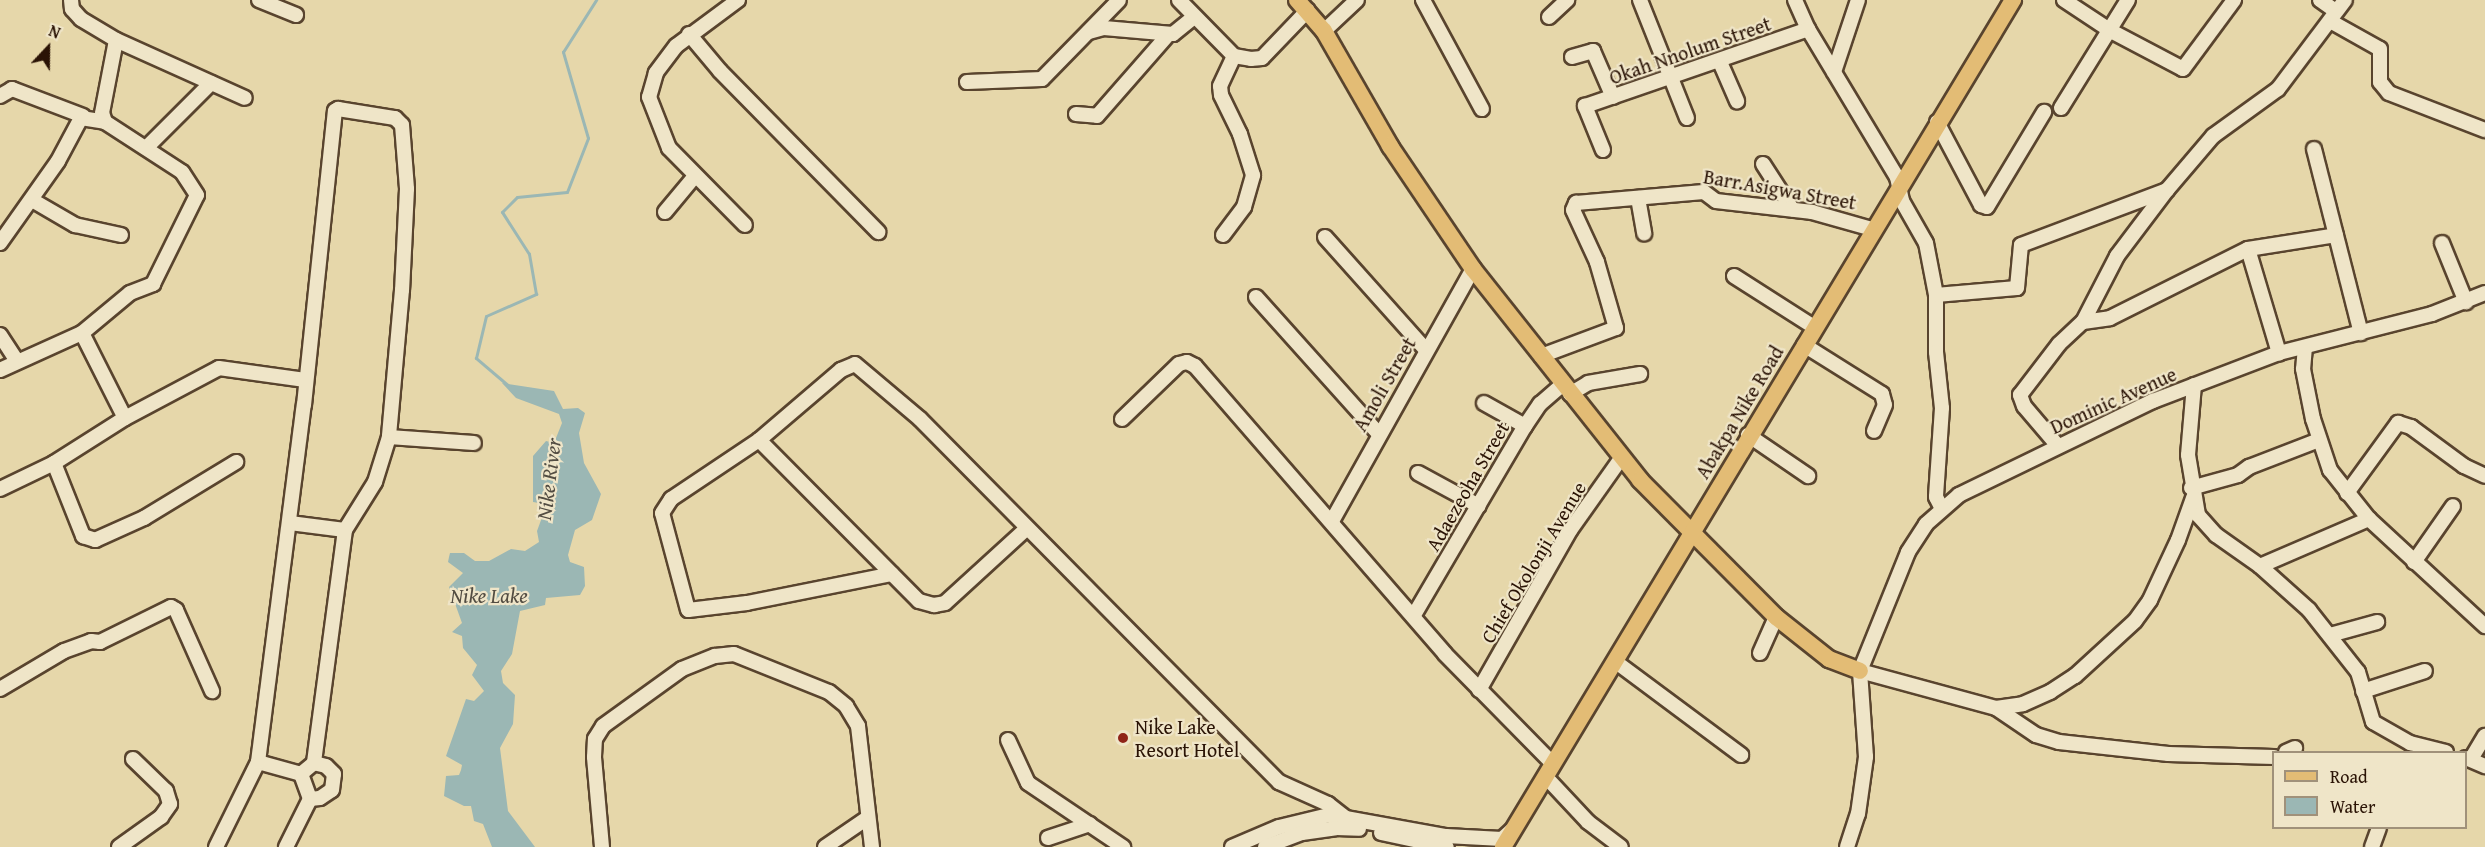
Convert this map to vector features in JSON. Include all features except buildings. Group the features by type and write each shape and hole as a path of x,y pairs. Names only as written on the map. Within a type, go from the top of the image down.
{"main road":[{"name":"Abakpa Nike Road","path":"1503,847 1616,662 1690,532 1872,228 2013,0"},
{"path":"1302,5 1324,31 1390,146 1473,269 1622,457 1690,532 1776,617 1829,659 1860,671"}],"street":[{"path":"71,0 72,9 81,19 116,40 245,98"},
{"path":"259,0 296,15"},
{"path":"738,0 689,34 666,57 649,98 669,148 746,225"},
{"path":"967,82 1042,79 1119,0"},
{"path":"1179,0 1234,56 1262,58 1302,5"},
{"path":"1324,31 1357,0"},
{"path":"1549,17 1568,0"},
{"path":"1640,0 1687,118"},
{"path":"1795,0 1808,29 1897,177 1898,188 1926,243 1936,295 1936,352 1942,408 1935,497 1942,509"},
{"path":"1834,72 1858,0"},
{"path":"2064,0 2111,31 2183,69 2234,0"},
{"path":"2061,108 2111,31 2128,0"},
{"path":"2320,0 2337,11 2380,49 2380,82 2389,93 2485,130"},
{"path":"1427,1 1482,109"},
{"path":"2058,446 2024,406 2020,395 2059,344 2083,322 2118,256 2167,190 2212,136 2278,89 2337,11"},
{"path":"1087,33 1104,28 1168,35 1182,31 1194,17"},
{"name":"Okah Nnolum Street","path":"1603,150 1585,106 1670,76 1720,62 1808,29"},
{"path":"689,34 720,71 878,232"},
{"path":"1076,114 1097,116 1168,35"},
{"path":"105,122 102,112 116,40"},
{"path":"1572,57 1593,51 1613,97"},
{"path":"1223,235 1244,207 1253,175 1240,134 1221,94 1220,86 1234,56"},
{"path":"1720,62 1737,101"},
{"path":"146,148 211,83"},
{"path":"0,96 12,89 105,122 182,172 197,195 153,284 130,293 82,333 16,360 0,370"},
{"path":"216,847 258,762 290,523 334,111 395,118 402,125 407,147 407,189 389,437 375,482 345,530 314,763 301,774"},
{"path":"1937,122 1981,205 1987,207 2044,112"},
{"path":"0,243 32,200 83,116"},
{"path":"2314,149 2361,333"},
{"path":"1763,164 1792,209"},
{"path":"665,212 695,176"},
{"path":"1936,295 2016,288 2021,245 2167,190"},
{"name":"Barr.Asigwa Street","path":"1540,356 1614,332 1616,328 1597,262 1573,205 1704,192 1716,201 1792,209 1872,228"},
{"path":"1638,198 1644,233"},
{"path":"32,200 75,225 121,235"},
{"path":"2083,322 2110,318 2248,249 2336,235"},
{"path":"1325,237 1426,350"},
{"path":"2442,243 2466,302"},
{"path":"2248,249 2279,353"},
{"name":"Amoli Street","path":"1332,521 1378,434 1473,269"},
{"path":"1734,276 1814,327"},
{"name":"Dominic Avenue","path":"1860,671 1908,552 1942,509 1977,485 2194,385 2279,353 2361,333 2466,302 2485,293"},
{"path":"1256,297 1378,434"},
{"path":"82,333 126,418"},
{"path":"0,335 16,360"},
{"path":"1804,345 1882,394 1885,405 1874,431"},
{"path":"2305,347 2304,369 2319,440 2330,470 2369,519 2485,626"},
{"path":"1122,419 1179,364 1187,362 1271,451 1313,506 1332,521 1550,768 1588,822 1621,847"},
{"path":"892,574 747,603 687,610 662,513 671,499 759,440 841,370 855,364 920,419 1273,776 1292,790 1328,804 1350,820"},
{"path":"0,489 54,463 126,418 219,368 305,380"},
{"name":"Adaezeoha Street","path":"1414,615 1540,404 1566,389 1640,374"},
{"path":"2194,385 2188,455 2192,493 2198,516 2216,535 2260,566 2309,610 2358,672 2373,722 2408,748 2431,751"},
{"path":"1484,403 1525,426"},
{"path":"2347,494 2398,423 2411,427 2464,466 2485,476"},
{"path":"1748,435 1808,476"},
{"path":"389,437 474,443"},
{"path":"759,440 919,601 934,605 945,603 1027,528"},
{"path":"2192,493 2238,475 2249,467 2319,440"},
{"name":"Chief Okolonji Avenue","path":"1479,690 1571,529 1622,457"},
{"path":"54,463 83,536 95,540 144,518 236,462"},
{"path":"1418,473 1479,506"},
{"path":"1996,708 2023,704 2050,692 2075,676 2135,621 2150,600 2178,540 2192,493"},
{"path":"2414,562 2453,506"},
{"path":"2260,566 2369,519"},
{"path":"290,523 345,530"},
{"path":"0,689 64,651 91,641 100,642 171,607 176,610 212,691"},
{"path":"1760,653 1776,617"},
{"path":"2330,635 2377,622"},
{"path":"602,847 595,739 603,726 682,669 715,656 734,654 784,672 829,692 846,706 858,726 867,778 866,819 872,847"},
{"path":"1616,662 1741,755"},
{"path":"1847,847 1858,814 1865,765 1860,671 1996,708 2036,735 2059,742 2168,754 2272,757"},
{"path":"2363,691 2425,671"},
{"path":"2485,736 2468,758 2485,766"},
{"path":"1008,740 1028,783 1123,847"},
{"path":"119,847 161,817 170,804 166,791 133,759"},
{"path":"258,762 301,774"},
{"path":"310,799 320,798 332,790 334,774 326,766 314,763"},
{"path":"1232,847 1301,820 1329,815 1446,836 1505,838 1550,768"},
{"path":"286,847 310,799 301,774"},
{"path":"825,847 866,819"},
{"path":"1048,838 1090,824"},
{"path":"1265,847 1302,833 1336,828 1447,847"},
{"path":"2372,847 2379,829"}],"water":[{"name":"Nike Lake","path":"502,383 554,391 563,409 578,408 585,413 579,433 584,463 601,494 592,520 575,530 568,555 570,562 584,567 585,586 580,595 546,598 545,605 520,611 512,654 501,671 503,683 515,695 513,724 500,748 508,811 535,847 492,847 483,824 474,821 471,806 464,806 444,796 446,776 459,775 461,770 462,765 446,756 466,699 474,701 484,691 472,675 477,665 463,648 462,636 452,632 462,623 449,587 463,573 448,562 450,553 464,553 475,561 489,561 511,549 525,551 539,542 537,531 544,512 539,503 533,502 533,456 546,441 554,443 562,423 559,414 516,398"}],"waterway":[{"name":"Nike River","path":"510,387 476,358 486,316 536,294 529,254 502,212 517,197 567,192 588,138 563,52 596,0"}],"place":[{"name":"Nike Lake Resort Hotel","path":"1123,738"}]}
